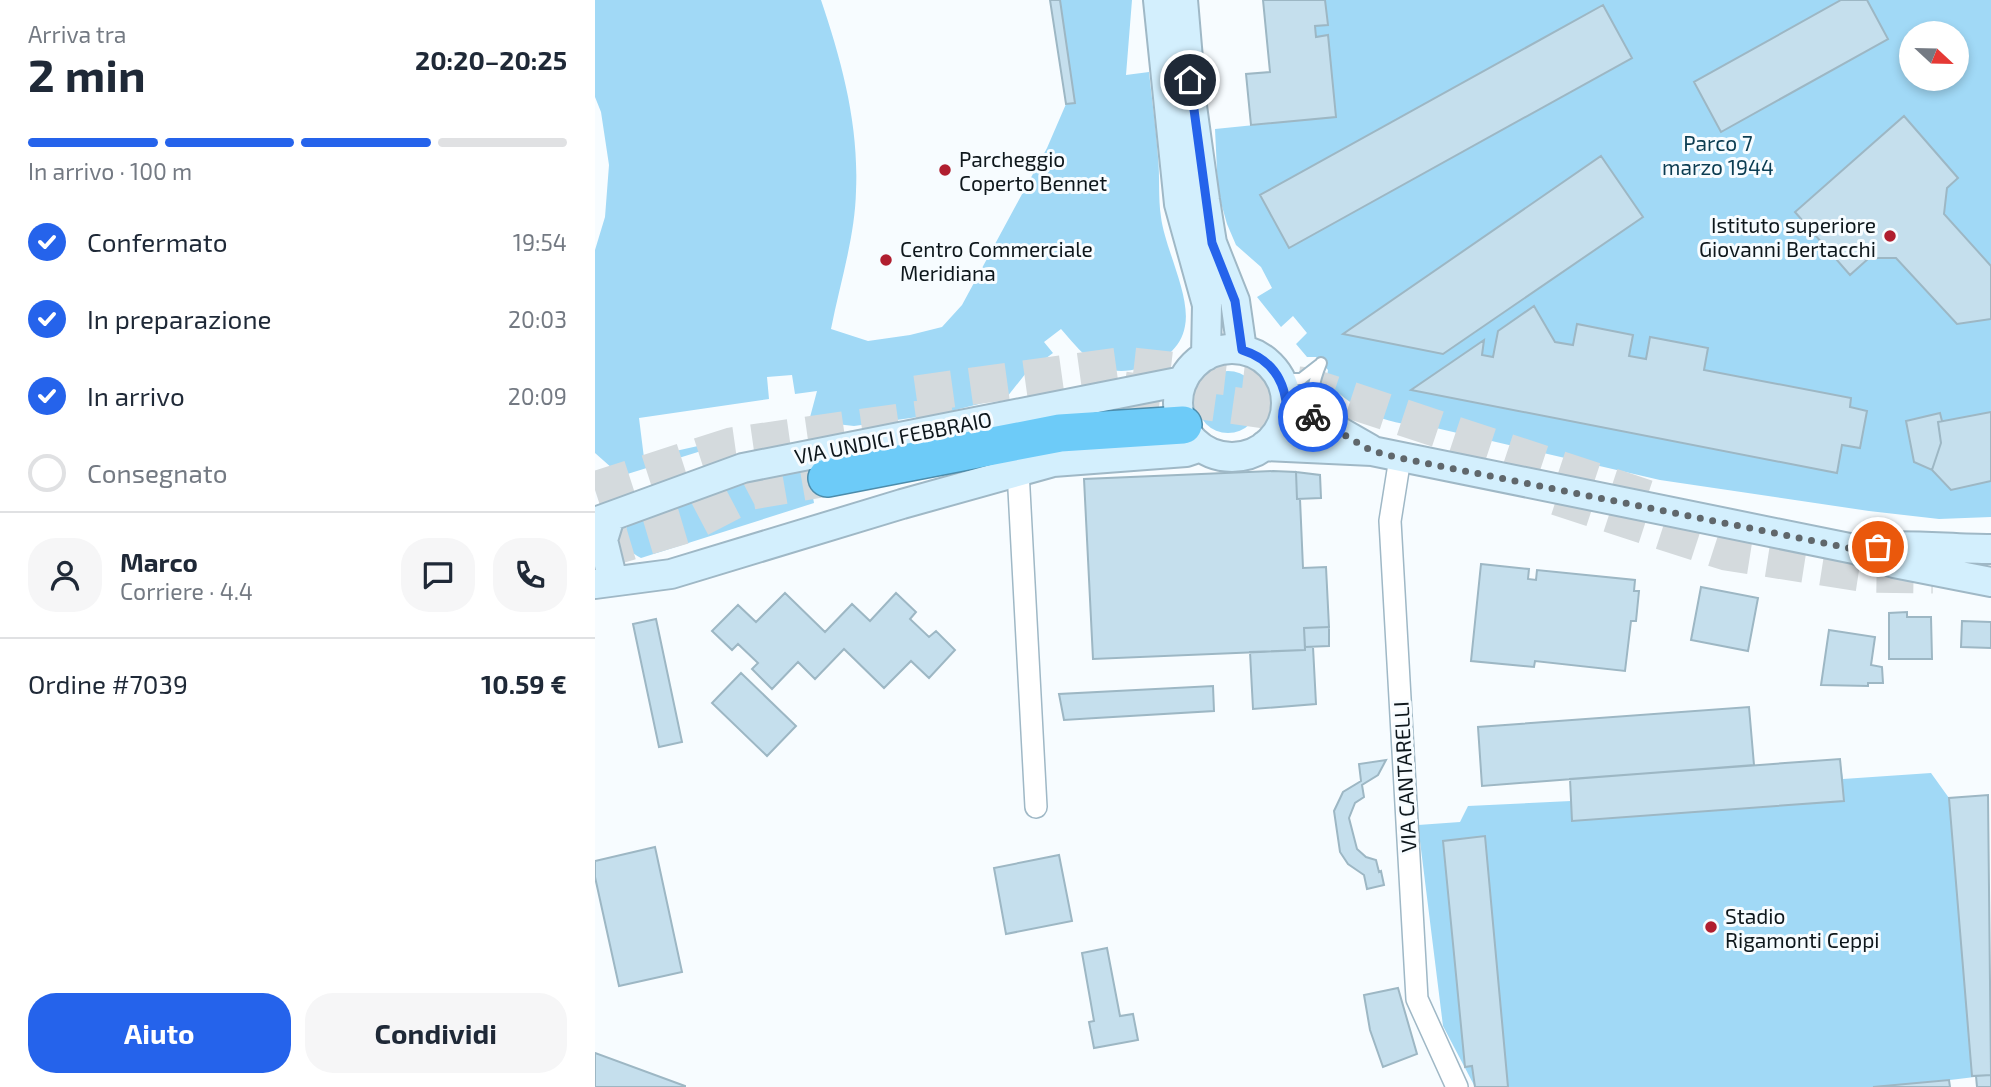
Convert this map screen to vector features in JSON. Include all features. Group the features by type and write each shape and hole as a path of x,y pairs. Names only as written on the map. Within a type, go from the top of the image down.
{"highway":[{"path":"827,478 1060,433 1192,436"}],"street":[{"path":"1158,0 1179,204 1207,305 1206,356"},
{"path":"1183,0 1192,106 1212,243 1235,301 1242,350 1224,350 1206,356 1192,366 1183,381 1178,399 1192,436"},
{"name":"VIA UNDICI FEBBRAIO","path":"1242,350 1263,359 1283,390 1326,424 1372,451"},
{"name":"VIA UNDICI FEBBRAIO","path":"1183,381 743,468 602,519 604,583 671,574 1053,462 1186,452 1192,436 1229,457 1252,453 1264,446 1372,451 1854,549 1894,563 1991,582"},
{"path":"1264,446 1276,434 1284,418 1283,390"},
{"name":"VIA CANTARELLI","path":"1400,458 1390,521 1417,999 1457,1087"},
{"path":"1018,471 1037,807"},
{"name":"VIA UNDICI FEBBRAIO","path":"1854,549 1901,545 1947,550 1991,549"}],"lane":[{"path":"1283,390 1321,363 1314,379 1313,404 1326,424"}],"green space":[{"name":"Centro Commerciale Meridiana","path":"595,0 821,0 847,94 856,166 853,225 831,329 868,341 942,327 962,305 1047,148 1066,104 1075,103 1060,0 1132,0 1126,75 1149,72 1159,164 1161,217 1186,314 1183,334 1175,348 1156,362 1141,368 1115,370 1104,368 1086,357 1061,329 1044,342 1053,353 1026,373 1007,397 939,414 854,426 809,421 817,391 795,394 792,375 767,377 769,399 639,418 644,458 707,444 714,447 621,476 595,453 595,250 605,217 609,165 601,112 595,97"},
{"name":"Parco 7 marzo 1944","path":"1325,0 1991,0 1991,266 1944,214 1947,188 1958,178 1904,116 1795,212 1850,274 1869,258 1896,258 1957,324 1991,319 1991,412 1938,422 1932,470 1951,490 1991,481 1991,517 1939,519 1660,480 1436,428 1403,424 1364,411 1339,394 1326,382 1328,370 1316,357 1307,357 1296,344 1307,333 1293,316 1281,327 1257,297 1272,288 1261,267 1236,245 1218,192 1215,129 1336,117 1328,36 1316,37 1315,26 1328,24","holes":["1603,5 1289,247 1260,195","1601,156 1643,217 1443,354 1344,334","1534,306 1555,342 1573,345 1578,324 1633,335 1629,356 1646,359 1708,348 1704,370 1851,398 1850,407 1867,411 1860,448 1842,445 1837,473 1412,390 1484,340 1482,355 1493,357 1498,331"]},
{"path":"1222,371 1234,371 1250,380 1257,390 1257,414 1250,424 1234,433 1222,433 1211,428 1202,419 1197,408 1197,396 1202,385 1211,376"},
{"path":"808,469 814,503 641,558 631,551 625,542 627,526 632,521 727,487"},
{"name":"Stadio Rigamonti Ceppi","path":"1840,759 1843,779 1931,773 1949,798 1988,795 1991,1075 1950,1080 1950,1087 1475,1087 1443,1026 1418,825 1460,822 1468,806 1571,801 1570,779"}],"building":[{"path":"1050,0 1060,0 1075,103 1066,104"},
{"path":"1263,0 1325,0 1328,25 1315,26 1316,37 1328,35 1336,117 1251,125 1246,74 1270,72"},
{"path":"1841,0 1867,0 1888,39 1721,132 1694,82"},
{"path":"1603,5 1632,58 1289,248 1260,195"},
{"name":"Istituto superiore Giovanni Bertacchi","path":"1904,116 1958,178 1947,188 1944,214 1991,266 1991,319 1957,324 1896,258 1869,258 1850,275 1795,212"},
{"path":"1601,156 1643,217 1443,354 1343,334"},
{"path":"1534,306 1555,342 1573,345 1577,324 1633,335 1629,356 1646,359 1650,337 1708,348 1704,370 1851,398 1850,407 1867,411 1860,448 1842,445 1837,473 1411,390 1484,340 1482,355 1493,357 1498,331"},
{"path":"1991,412 1991,481 1951,490 1932,470 1941,443 1938,422"},
{"path":"1940,413 1942,421 1938,422 1941,443 1932,470 1914,462 1906,421"},
{"path":"1296,472 1303,568 1326,567 1329,627 1304,628 1305,650 1093,659 1084,479"},
{"path":"1296,472 1320,475 1321,498 1297,499"},
{"path":"1481,564 1529,569 1528,579 1536,580 1537,570 1635,580 1634,591 1639,591 1636,621 1631,621 1625,671 1535,661 1534,667 1471,661"},
{"path":"1701,587 1758,598 1748,651 1691,640"},
{"path":"785,593 825,632 852,604 870,621 896,593 916,612 910,619 929,637 936,631 955,650 929,678 911,661 884,688 844,649 815,679 798,662 772,689 752,669 758,663 738,644 732,650 712,631 738,605 756,622"},
{"path":"1907,612 1907,617 1931,617 1932,659 1889,659 1889,613"},
{"path":"656,619 682,742 659,747 633,624"},
{"path":"1962,621 1991,622 1991,648 1961,647"},
{"path":"1329,627 1329,646 1305,647 1304,628"},
{"path":"1829,630 1875,637 1871,665 1882,667 1883,683 1868,683 1868,686 1821,685"},
{"path":"1305,647 1313,647 1316,704 1253,709 1250,652 1305,650"},
{"path":"741,673 796,726 767,756 712,703"},
{"path":"1213,686 1214,711 1064,720 1059,694"},
{"path":"1749,707 1754,765 1482,786 1478,727"},
{"path":"1840,759 1844,801 1572,821 1570,779"},
{"path":"1386,760 1378,775 1362,785 1364,797 1355,803 1349,818 1357,849 1366,857 1376,860 1379,872 1381,871 1384,885 1367,889 1364,875 1348,864 1340,852 1334,811 1343,792 1361,781 1359,764"},
{"path":"1988,795 1991,1075 1972,1076 1949,798"},
{"path":"1485,836 1508,1087 1475,1087 1472,1066 1465,1067 1443,841"},
{"path":"655,847 682,972 619,986 595,877 595,861"},
{"path":"1059,855 1072,921 1006,934 994,868"},
{"path":"1107,948 1120,1016 1133,1014 1138,1040 1094,1048 1089,1022 1094,1021 1082,953"},
{"path":"1398,988 1417,1054 1383,1067 1370,1030 1364,995"},
{"path":"595,1053 685,1086 685,1087 595,1087"},
{"path":"1991,1075 1991,1087 1977,1087 1976,1076"},
{"path":"1949,1080 1950,1087 1873,1087"}],"tunnel":[{"path":"916,394 1125,365 1308,386 1649,499"},
{"path":"1124,390 1308,416 1326,422"},
{"path":"595,490 731,446 963,413"},
{"path":"595,552 689,524 752,491 827,478"},
{"path":"1557,497 1726,552 1867,574 1933,575"}],"way so far":[{"path":"1313,417 1372,451 1400,458 1854,549 1878,547"}],"place":[{"name":"Parcheggio Coperto Bennet","path":"945,170"},
{"name":"Istituto superiore Giovanni Bertacchi","path":"1890,236"},
{"name":"Centro Commerciale Meridiana","path":"886,260"},
{"name":"Stadio Rigamonti Ceppi","path":"1711,927"}],"route":[{"path":"1190,80 1212,243 1235,301 1242,350 1263,359 1276,371 1284,388 1286,401 1313,417"}]}
